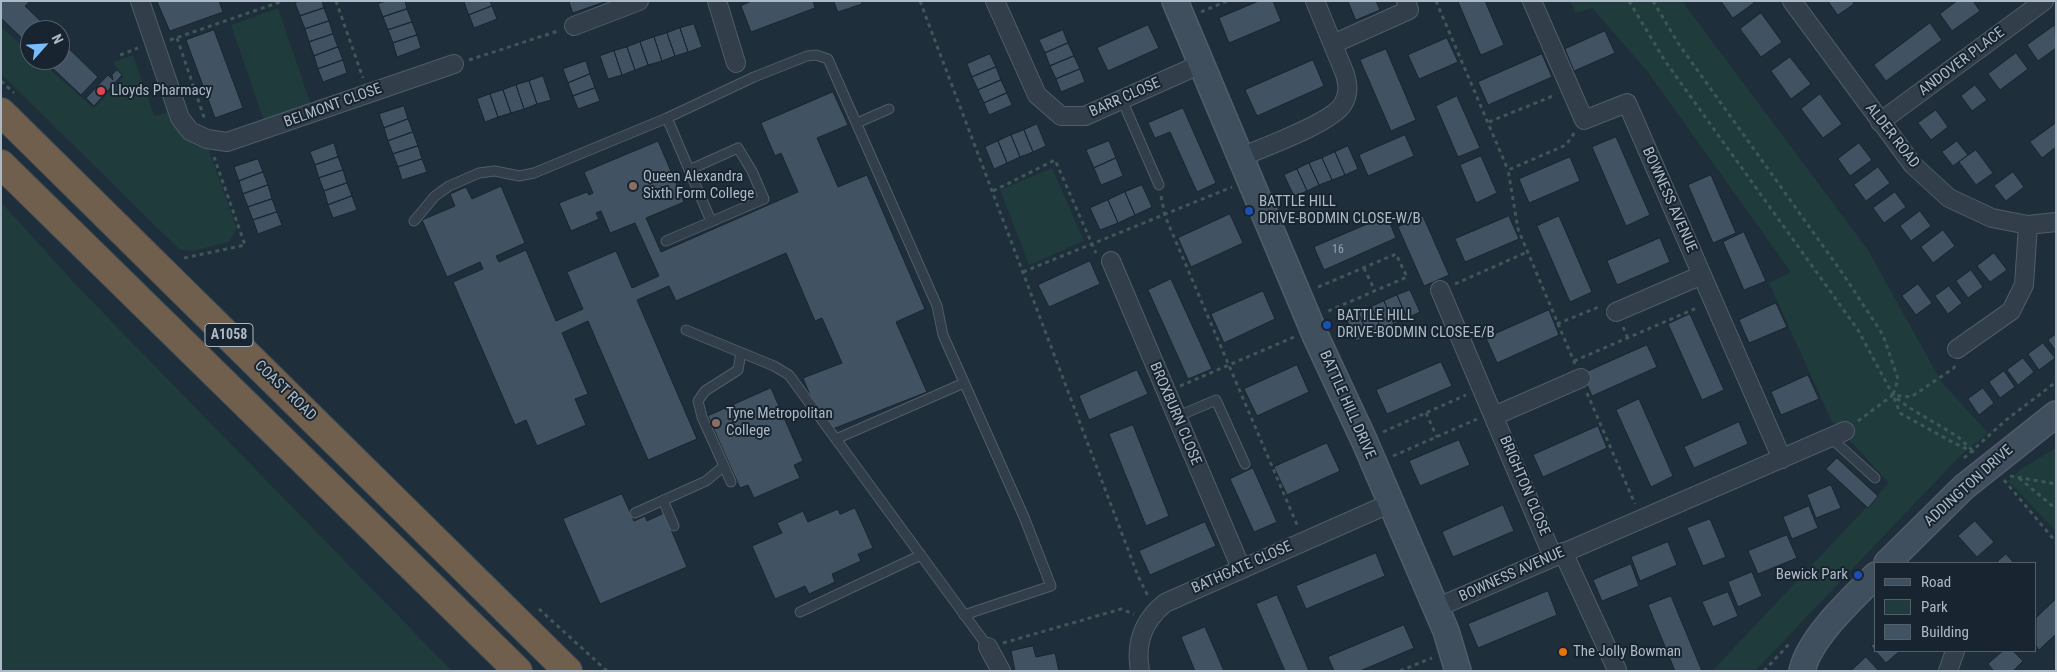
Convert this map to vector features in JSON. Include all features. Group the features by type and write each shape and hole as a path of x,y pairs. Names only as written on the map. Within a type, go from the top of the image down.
{"highway":[{"name":"COAST ROAD","path":"1,112 568,671"},
{"name":"A1058","path":"1,164 289,449 518,671"},
{"path":"1,183 289,449"},
{"path":"455,560 585,671"},
{"path":"442,597 508,671"}],"street":[{"path":"140,1 180,118 190,131 211,141"},
{"path":"574,26 639,1"},
{"path":"717,1 740,73"},
{"name":"BARR CLOSE","path":"994,1 1037,95 1060,116 1085,116 1201,64"},
{"path":"1246,168 1328,118 1343,104 1348,86 1315,1"},
{"path":"1333,44 1409,10 1406,1"},
{"path":"1532,1 1584,120"},
{"name":"ALDER ROAD","path":"1792,1 1913,165 1950,198 1992,218 2028,225 2056,222"},
{"name":"ANDOVER PLACE","path":"1880,122 2044,1"},
{"name":"BATTLE HILL DRIVE","path":"1178,10 1298,295 1364,440 1436,608 1456,660"},
{"name":"BELMONT CLOSE","path":"211,141 228,142 454,64"},
{"name":"BOWNESS AVENUE","path":"1584,120 1626,102 1782,459"},
{"path":"1957,349 2011,311 2024,285 2028,225"},
{"name":"BROXBURN CLOSE","path":"1111,260 1165,392 1241,568"},
{"path":"1616,312 1702,274"},
{"name":"BRIGHTON CLOSE","path":"1440,290 1489,416 1617,670"},
{"path":"1489,416 1581,378"},
{"name":"ADDINGTON DRIVE","path":"1888,562 1929,520 1981,457 2056,414"},
{"name":"BOWNESS AVENUE","path":"1436,608 1838,434"},
{"name":"BATHGATE CLOSE","path":"1152,615 1174,597 1391,503"},
{"path":"1800,667 1819,636 1874,577"},
{"path":"1140,671 1139,640 1152,615"},
{"path":"988,647 1001,671"},
{"path":"1948,671 1955,652"}],"lane":[{"path":"414,221 435,196 449,186 479,174 495,171 519,176 534,173 667,118 740,73 807,56 823,56 828,59 836,73 936,306 943,335 1024,517 1052,586 964,614"},
{"path":"1122,100 1159,186"},
{"path":"857,123 889,110"},
{"path":"667,118 711,221"},
{"path":"666,241 764,199 752,171 738,148 689,170"},
{"path":"686,330 774,366 789,375 988,647"},
{"path":"731,482 702,417 698,401 705,391 738,370 741,353"},
{"path":"836,439 964,383"},
{"path":"1176,417 1216,400 1245,464"},
{"path":"1838,434 1875,478"},
{"path":"635,512 706,481 724,466"},
{"path":"663,500 674,526"},
{"path":"800,612 921,555"}],"path":[{"path":"120,55 148,44 154,46 283,1"},
{"path":"336,1 368,93"},
{"path":"920,1 1152,615"},
{"path":"1178,10 1228,1"},
{"path":"1436,1 1508,170 1517,223 1527,252 1641,518"},
{"path":"1629,1 1665,61 1858,330 1893,395 1900,413 1981,457"},
{"path":"1653,1 1678,43 1843,274 1882,335 1898,379 1893,395 1838,434"},
{"path":"454,64 574,26"},
{"path":"177,38 211,141 211,148 245,245 184,258"},
{"path":"1489,122 1570,89"},
{"path":"1508,170 1566,145 1584,120"},
{"path":"992,191 1055,160 1100,264 1111,260"},
{"path":"1024,272 1165,216 1246,168"},
{"path":"1159,186 1165,216 1304,541"},
{"path":"1440,290 1527,252"},
{"path":"1165,392 1228,365 1375,291 1407,277 1396,254 1298,295"},
{"path":"1364,268 1375,291"},
{"path":"1574,361 1713,301"},
{"path":"1893,395 1911,397 1954,368 1957,349"},
{"path":"1981,457 2006,420 2056,382"},
{"path":"1364,440 1471,393"},
{"path":"1893,395 1957,436 1981,457"},
{"path":"1426,413 1436,437"},
{"path":"1374,464 1489,416"},
{"path":"2056,484 2000,475 2056,542"},
{"path":"2018,477 2056,509"},
{"path":"988,647 1122,609 1152,615"},
{"path":"1400,671 1456,660"}],"green space":[{"path":"1570,1 1682,1 1868,250 1941,381 1988,433 1961,455 1755,671 1712,671 1889,483 1831,420 1769,283 1791,272 1647,71 1592,8 1576,13"},
{"path":"278,8 311,105 264,121 231,25"},
{"path":"1,27 20,43 20,70 50,70 94,108 123,77 113,62 133,55 154,116 169,112 181,134 208,148 237,229 229,242 192,251 180,250 1,74"},
{"path":"1052,168 1084,241 1029,265 1000,190"},
{"path":"1,202 79,288 452,671 1,671"},
{"path":"2056,448 2056,531 2008,481 2021,469"}],"building":[{"path":"1,1 30,1 25,6 40,20 20,20 20,36 1,18"},
{"path":"157,1 219,1 223,12 170,31"},
{"path":"300,1 322,1 324,8 300,16 295,3"},
{"path":"386,1 405,1 407,9 383,17 378,4"},
{"path":"464,1 490,1 492,6 469,15"},
{"path":"569,1 607,1 573,13"},
{"path":"752,1 813,1 815,8 751,32 741,6"},
{"path":"834,1 861,1 862,4 838,12"},
{"path":"1259,1 1273,1 1281,21 1229,43 1219,18"},
{"path":"1348,1 1376,1 1380,10 1356,20"},
{"path":"1458,1 1485,1 1504,45 1481,55"},
{"path":"1721,1 1753,1 1754,3 1733,18"},
{"path":"1828,1 1852,1 1854,4 1838,15"},
{"path":"1957,1 1973,1 1980,11 1952,31 1940,14"},
{"path":"492,6 497,19 474,28 469,15"},
{"path":"324,8 329,21 305,29 300,16"},
{"path":"407,9 412,22 388,30 383,17"},
{"path":"1761,13 1782,42 1761,57 1740,29"},
{"path":"329,21 333,34 309,42 305,29"},
{"path":"412,22 417,35 393,43 388,30"},
{"path":"1930,23 1942,40 1886,81 1874,65"},
{"path":"694,24 702,47 688,52 680,28"},
{"path":"1148,25 1159,48 1108,71 1097,48"},
{"path":"2055,25 2056,48 2038,61 2027,45"},
{"path":"680,28 688,52 675,56 667,33"},
{"path":"214,30 243,108 215,118 186,40"},
{"path":"1063,30 1068,43 1045,53 1039,40"},
{"path":"1605,31 1615,53 1574,71 1565,49"},
{"path":"667,33 675,56 662,61 654,37"},
{"path":"333,34 338,47 314,56 309,42"},
{"path":"417,35 421,48 397,57 393,43"},
{"path":"654,37 662,61 648,65 640,42"},
{"path":"1447,38 1458,62 1419,79 1408,55"},
{"path":"640,42 648,65 635,70 627,47"},
{"path":"1068,43 1074,56 1050,66 1045,53"},
{"path":"338,47 343,60 318,69 314,56"},
{"path":"627,47 635,70 622,75 614,51"},
{"path":"1386,49 1416,120 1391,131 1360,60"},
{"path":"70,50 98,77 81,95 55,70 70,70"},
{"path":"614,51 622,75 608,79 600,56"},
{"path":"2016,53 2028,69 2000,90 1988,74"},
{"path":"990,54 996,67 972,77 967,64"},
{"path":"1542,54 1552,77 1488,105 1478,82"},
{"path":"1074,56 1080,69 1056,79 1050,66"},
{"path":"1790,57 1811,84 1791,99 1771,71"},
{"path":"343,60 347,73 323,82 318,69"},
{"path":"1313,60 1324,86 1257,116 1245,90"},
{"path":"586,61 590,74 568,83 563,69"},
{"path":"996,67 1001,80 978,90 972,77"},
{"path":"1080,69 1085,82 1061,92 1056,79"},
{"name":"Lloyds Pharmacy","path":"117,70 122,75 94,106 86,98 108,75 113,80 112,75"},
{"path":"590,74 595,88 573,96 568,83"},
{"path":"543,76 551,100 537,104 529,81"},
{"path":"1001,80 1007,93 984,103 978,90"},
{"path":"529,81 537,104 524,109 516,85"},
{"path":"516,85 524,109 511,113 503,90"},
{"path":"1975,85 1987,100 1972,111 1961,96"},
{"path":"595,88 600,101 578,109 573,96"},
{"path":"503,90 511,113 498,117 490,94"},
{"path":"833,92 848,125 817,138 838,187 867,175 925,309 896,322 927,392 825,432 803,378 842,363 822,318 815,321 786,253 676,301 669,286 637,300 697,439 648,460 588,321 562,333 588,394 575,399 586,425 537,446 526,420 515,425 453,282 483,269 480,262 447,277 422,220 455,206 450,194 466,187 472,199 501,186 525,243 496,256 499,262 526,250 556,321 583,309 567,272 616,251 632,288 659,276 635,223 610,233 601,211 596,213 599,219 571,231 559,203 587,192 589,195 593,193 584,172 658,141 684,202 646,218 661,252 798,192 781,153 775,156 761,123"},
{"path":"1007,93 1012,105 989,115 984,103"},
{"path":"490,94 498,117 485,122 477,99"},
{"path":"1820,94 1842,124 1823,138 1801,109"},
{"path":"1457,96 1480,148 1458,157 1436,106"},
{"path":"404,106 408,119 384,128 379,114"},
{"path":"1183,108 1216,183 1197,192 1170,132 1155,138 1148,123"},
{"path":"1936,110 1948,127 1931,140 1918,123"},
{"path":"408,119 413,132 388,141 384,128"},
{"path":"2056,123 2056,147 2042,158 2030,142"},
{"path":"1037,124 1046,146 1033,152 1024,130"},
{"path":"1024,130 1033,152 1020,157 1011,135"},
{"path":"413,132 418,146 393,154 388,141"},
{"path":"1011,135 1020,157 1007,163 998,141"},
{"path":"1405,135 1414,156 1368,176 1359,155"},
{"path":"1616,137 1650,215 1626,226 1592,147"},
{"path":"998,141 1007,163 994,169 985,147"},
{"path":"1109,141 1116,158 1094,168 1086,150"},
{"path":"1957,141 1968,155 1953,166 1942,152"},
{"path":"334,143 338,157 315,165 310,152"},
{"path":"1859,143 1872,160 1850,176 1838,159"},
{"path":"418,146 422,159 398,167 393,154"},
{"path":"1348,146 1358,169 1345,175 1335,152"},
{"path":"1976,150 1993,173 1976,185 1959,162"},
{"path":"1335,152 1345,175 1332,180 1322,158"},
{"path":"1481,156 1497,193 1476,203 1460,165"},
{"path":"338,157 343,170 319,178 315,165"},
{"path":"1570,157 1580,181 1529,203 1519,179"},
{"path":"1116,158 1123,176 1101,185 1094,168"},
{"path":"1322,158 1332,180 1319,185 1309,163"},
{"path":"258,159 263,172 239,181 234,167"},
{"path":"422,159 427,172 402,180 398,167"},
{"path":"1309,163 1319,185 1307,191 1297,169"},
{"path":"1878,167 1890,183 1866,201 1854,185"},
{"path":"1297,169 1307,191 1294,196 1284,175"},
{"path":"343,170 347,183 324,191 319,178"},
{"path":"263,172 268,185 243,194 239,181"},
{"path":"2013,172 2024,187 2006,201 1994,186"},
{"path":"1711,175 1736,233 1713,243 1688,185"},
{"path":"347,183 352,196 328,205 324,191"},
{"path":"268,185 272,199 248,207 243,194"},
{"path":"1142,185 1152,207 1135,215 1125,192"},
{"path":"1125,192 1135,215 1118,223 1108,200"},
{"path":"1895,192 1906,207 1884,223 1873,208"},
{"path":"352,196 357,210 333,218 328,205"},
{"path":"272,199 277,212 253,220 248,207"},
{"path":"1108,200 1118,223 1100,230 1090,208"},
{"path":"1920,211 1931,226 1911,241 1900,226"},
{"path":"277,212 282,225 258,234 253,220"},
{"path":"1230,214 1243,243 1191,267 1178,238"},
{"path":"1387,216 1396,238 1324,270 1314,247"},
{"path":"1423,216 1449,275 1424,286 1398,227"},
{"path":"1509,216 1519,239 1465,262 1455,239"},
{"path":"1559,216 1592,292 1570,302 1537,226"},
{"path":"1943,230 1955,246 1933,263 1921,247"},
{"path":"1744,232 1766,281 1744,290 1723,242"},
{"path":"1660,238 1670,262 1617,285 1607,261"},
{"path":"1994,253 2007,270 1990,282 1977,266"},
{"path":"1090,261 1100,284 1049,307 1038,285"},
{"path":"1971,270 1983,287 1968,298 1956,281"},
{"path":"1171,279 1212,369 1188,379 1148,290"},
{"path":"1918,284 1932,303 1916,315 1902,296"},
{"path":"1949,286 1962,303 1948,314 1935,296"},
{"path":"1410,290 1420,312 1407,318 1397,295"},
{"path":"1263,291 1275,319 1224,343 1211,314"},
{"path":"1397,295 1407,318 1394,324 1384,301"},
{"path":"1384,301 1394,324 1382,330 1371,307"},
{"path":"1776,303 1787,327 1749,343 1739,320"},
{"path":"1371,307 1382,330 1369,335 1358,313"},
{"path":"1549,310 1559,335 1497,363 1486,338"},
{"path":"1358,313 1369,335 1356,341 1346,318"},
{"path":"1690,314 1724,390 1702,400 1668,324"},
{"path":"2056,334 2056,351 2048,340"},
{"path":"2043,343 2055,358 2039,370 2028,354"},
{"path":"1647,345 1657,367 1592,396 1582,374"},
{"path":"2023,358 2034,372 2018,385 2007,370"},
{"path":"1441,362 1452,386 1387,414 1376,390"},
{"path":"1297,365 1309,392 1257,416 1244,389"},
{"path":"1137,370 1148,394 1089,420 1079,396"},
{"path":"2004,371 2015,387 2000,398 1989,382"},
{"path":"1808,375 1819,399 1781,415 1771,392"},
{"path":"771,388 803,461 794,465 800,478 754,498 748,485 740,488 708,416"},
{"path":"1983,388 1994,403 1979,415 1968,399"},
{"path":"1639,399 1673,476 1651,487 1616,410"},
{"path":"1739,422 1748,444 1694,468 1684,447"},
{"path":"1133,425 1169,516 1146,526 1109,434"},
{"path":"1598,426 1607,448 1543,477 1533,455"},
{"path":"1459,440 1470,465 1420,486 1409,461"},
{"path":"1327,443 1340,471 1287,495 1274,467"},
{"path":"1837,458 1878,496 1868,508 1826,469"},
{"path":"1253,468 1277,522 1254,532 1230,479"},
{"path":"1831,485 1841,508 1816,518 1807,495"},
{"path":"622,494 634,521 645,516 647,521 664,513 687,567 600,604 563,519"},
{"path":"1503,505 1514,531 1453,557 1442,532"},
{"path":"1809,506 1818,528 1792,539 1783,517"},
{"path":"855,508 873,548 858,554 861,561 832,574 835,582 809,594 805,586 775,599 752,546 782,533 777,523 803,511 808,522 838,509 840,514"},
{"path":"1710,519 1726,557 1703,566 1687,528"},
{"path":"1975,521 1994,542 1977,557 1958,536"},
{"path":"1205,522 1216,546 1150,575 1139,551"},
{"path":"1787,535 1797,558 1758,574 1748,551"},
{"path":"1668,542 1677,565 1640,581 1631,557"},
{"path":"1376,553 1385,576 1306,609 1296,586"},
{"path":"2006,554 2013,562 1997,562"},
{"path":"1631,564 1639,586 1602,601 1593,580"},
{"path":"1752,572 1762,596 1738,607 1728,582"},
{"path":"1548,591 1557,615 1478,648 1468,624"},
{"path":"1728,592 1738,616 1713,627 1702,602"},
{"path":"1277,595 1309,671 1285,671 1256,604"},
{"path":"1671,596 1702,671 1675,671 1648,605"},
{"path":"2056,599 2056,634 2039,650 2037,647 2037,617"},
{"path":"1404,625 1414,648 1360,671 1334,671 1328,657"},
{"path":"1205,627 1224,671 1195,671 1181,637"},
{"path":"1033,646 1036,657 1055,653 1059,671 1015,671 1011,651"},
{"path":"1876,652 1899,652 1886,663"},
{"path":"2002,652 2014,652 2023,661 2013,671 1994,671 1988,664"},
{"path":"1866,657 1879,671 1851,671"}],"place":[{"name":"Lloyds Pharmacy","path":"101,91"},
{"name":"Queen Alexandra Sixth Form College","path":"633,186"},
{"name":"BATTLE HILL DRIVE-BODMIN CLOSE-W/B","path":"1249,211"},
{"name":"BATTLE HILL DRIVE-BODMIN CLOSE-E/B","path":"1327,325"},
{"name":"Tyne Metropolitan College","path":"716,423"},
{"name":"Bewick Park","path":"1858,575"},
{"name":"The Jolly Bowman","path":"1563,652"}]}
